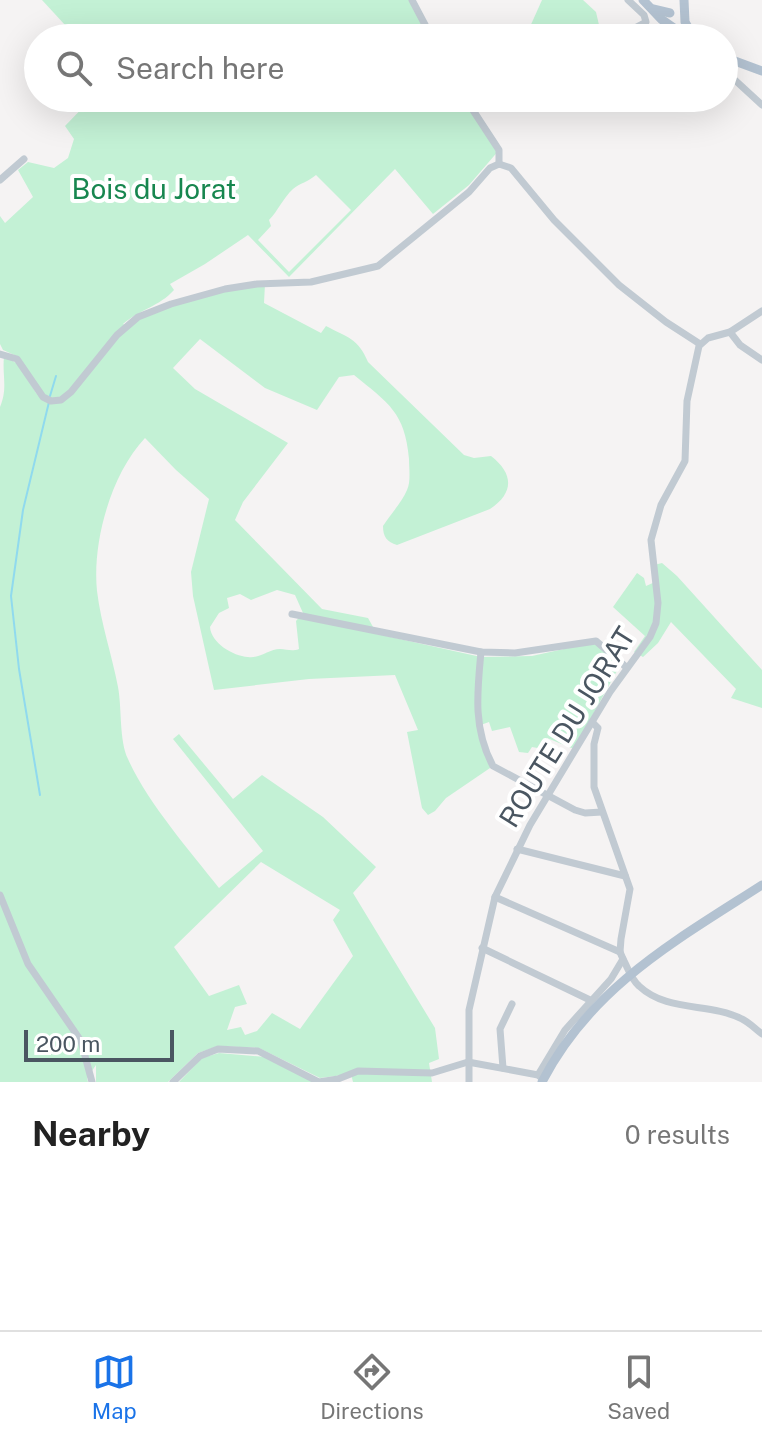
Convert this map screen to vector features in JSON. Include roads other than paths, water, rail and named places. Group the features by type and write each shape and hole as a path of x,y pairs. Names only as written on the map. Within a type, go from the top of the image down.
{"main road":[{"path":"643,0 677,24"},
{"path":"672,19 682,0"},
{"path":"682,0 687,24"},
{"path":"672,19 685,19"},
{"path":"672,19 676,24"},
{"path":"682,24 685,19"},
{"path":"738,62 762,71"},
{"path":"541,1079 582,1020 630,973 762,885"}],"street":[{"path":"412,0 425,24"},
{"path":"628,0 644,15 646,22 642,24"},
{"path":"738,83 762,105"},
{"path":"474,112 499,150 499,164"},
{"path":"0,180 24,159"},
{"path":"0,354 17,359 33,386 45,398 59,401 71,392 117,335 138,317 157,308 225,289 319,281 378,266 469,192 490,168 499,164 511,168 554,220 619,285 700,344 710,337 730,332 762,311"},
{"path":"730,332 740,345 762,360"},
{"name":"ROUTE DU JORAT","path":"469,1082 469,1010 495,897 548,794 626,667 650,637 657,618 651,540 659,510 687,456 687,401 700,344"},
{"path":"292,614 481,652 515,653 591,640 601,643 626,667"},
{"path":"481,652 476,714 490,762 581,812 602,812"},
{"path":"173,1082 200,1056 218,1049 258,1051 319,1082 358,1071 432,1073 468,1062 541,1079 565,1030 611,979 622,956 630,900 630,889 602,812 594,779 594,744 598,728 592,722"},
{"path":"517,849 625,876"},
{"path":"0,895 28,964 81,1041 92,1082"},
{"path":"495,897 622,956 642,989 671,1004 730,1014 746,1021 762,1034"},
{"path":"482,948 590,1000"},
{"path":"503,1068 500,1029 512,1004"}],"waterway":[{"path":"50,396 56,376"},
{"path":"40,795 19,669 11,596 23,510 49,402"}],"park label":[{"name":"Bois du Jorat","path":"154,189"}]}
